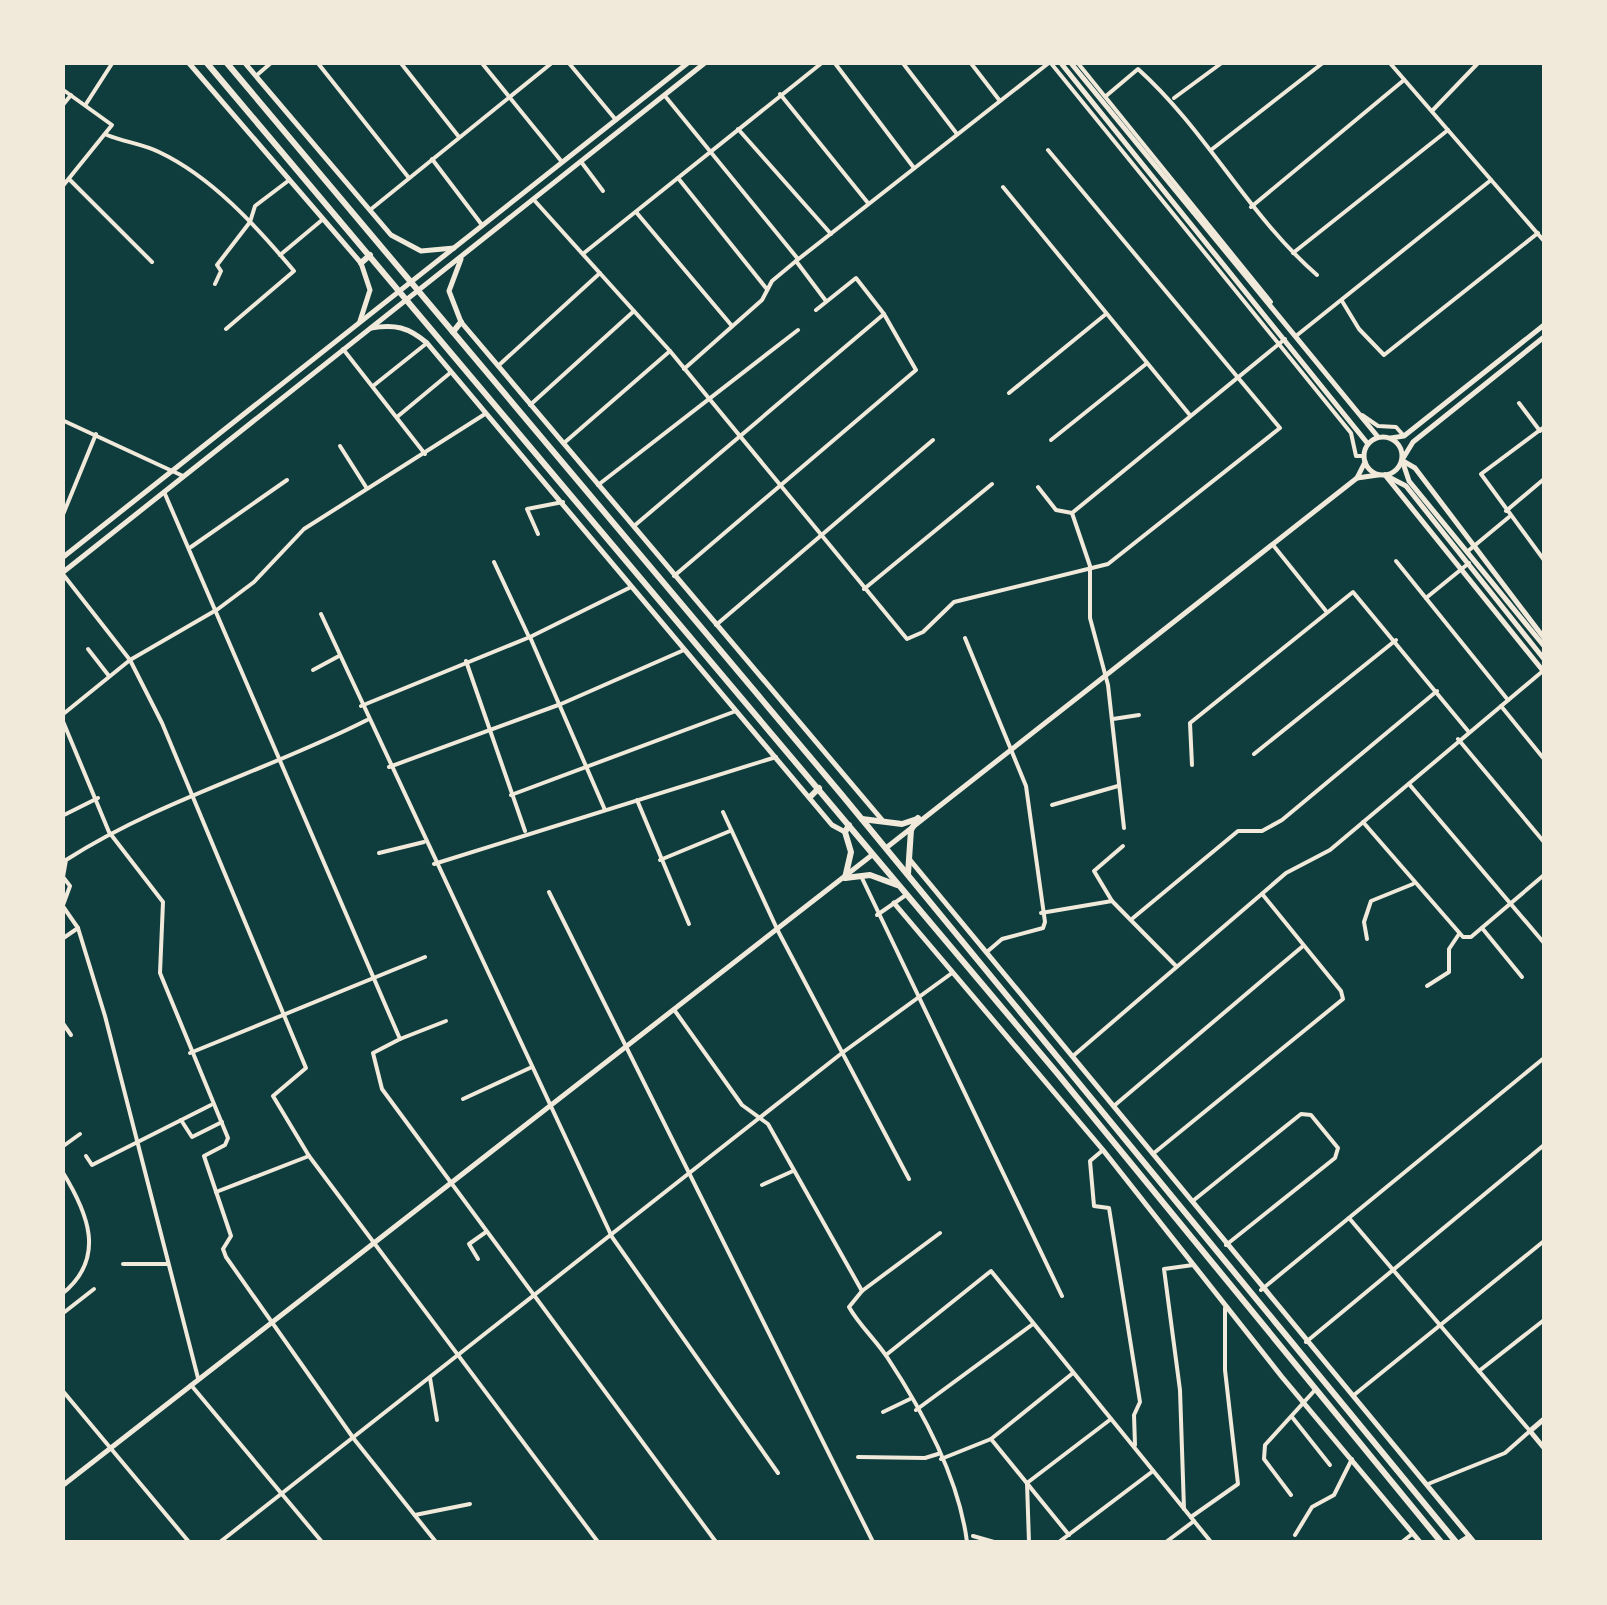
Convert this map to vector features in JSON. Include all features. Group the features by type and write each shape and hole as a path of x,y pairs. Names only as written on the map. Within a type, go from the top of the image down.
{"main road":[{"path":"188,62 361,263 370,290 359,323"},
{"path":"206,62 819,788 847,828 900,886 1442,1542"},
{"path":"226,62 908,874 1401,1475 1459,1542 1471,1540 1261,1290 1194,1200 951,905 908,858"},
{"path":"244,62 391,235 421,251 457,248"},
{"path":"62,558 689,62"},
{"path":"62,573 706,62"},
{"path":"1060,62 1082,95 1368,444"},
{"path":"1073,62 1378,437"},
{"path":"382,244 391,235"},
{"path":"361,263 370,256"},
{"path":"462,256 450,290 461,322 883,821"},
{"path":"453,332 461,322"},
{"path":"886,848 918,818 1010,753 1356,478 1368,444 1378,437 1404,436 1544,325"},
{"path":"370,328 396,326 412,330 427,344 832,825 847,828"},
{"path":"1356,478 1382,475 1402,460 1413,442 1544,338"},
{"path":"427,344 441,342"},
{"path":"1391,438 1400,446 1409,480 1544,646"},
{"path":"1364,459 1382,475 1544,671"},
{"path":"1402,460 1415,468 1544,638"},
{"path":"1382,475 1406,486 1544,659"},
{"path":"672,614 682,605"},
{"path":"792,737 802,727"},
{"path":"810,796 819,788"},
{"path":"862,819 902,824 918,818"},
{"path":"908,874 911,830 918,818"},
{"path":"846,878 851,852 847,828"},
{"path":"62,1486 778,932 873,854"},
{"path":"846,878 860,874 900,886"},
{"path":"915,883 924,876"},
{"path":"894,903 1103,1150 1420,1542"},
{"path":"941,914 951,905"},
{"path":"1250,1307 1259,1300"},
{"path":"1544,1419 1530,1431 1544,1448"},
{"path":"1401,1475 1411,1467"}],"street":[{"path":"86,104 113,62"},
{"path":"256,76 272,62"},
{"path":"317,62 409,178"},
{"path":"400,62 459,137"},
{"path":"481,62 562,162"},
{"path":"370,210 553,62"},
{"path":"568,62 616,120"},
{"path":"584,253 822,62"},
{"path":"834,62 914,168"},
{"path":"902,62 957,135"},
{"path":"970,62 1000,101"},
{"path":"684,369 797,260 1050,62 1082,95 1351,433 1356,456 1364,459"},
{"path":"1172,100 1222,62"},
{"path":"1211,150 1324,62"},
{"path":"1389,62 1544,241"},
{"path":"1432,111 1479,62"},
{"path":"1102,98 1138,69 1172,100 1251,208 1317,275"},
{"path":"1251,208 1404,80"},
{"path":"62,88 111,122 107,135 62,187"},
{"path":"780,94 868,203"},
{"path":"62,106 71,95"},
{"path":"666,96 826,301"},
{"path":"738,129 831,234"},
{"path":"1293,254 1448,130"},
{"path":"107,135 156,150 191,170 250,222 294,272 226,329"},
{"path":"534,200 670,352 906,639 923,632 954,602 1108,564 1280,428 1048,150"},
{"path":"432,160 482,226"},
{"path":"581,162 603,191"},
{"path":"678,178 767,289"},
{"path":"70,180 152,262"},
{"path":"1404,436 1396,427 1378,426 1362,415 1295,336 1492,180"},
{"path":"214,284 221,271 217,265 250,222 256,206 288,181"},
{"path":"1003,187 1189,414"},
{"path":"636,212 732,326"},
{"path":"280,254 322,220"},
{"path":"1342,300 1359,329 1384,355 1538,234"},
{"path":"498,366 600,273"},
{"path":"674,576 916,370 884,314 856,278 816,310"},
{"path":"530,404 634,311"},
{"path":"633,527 884,314"},
{"path":"1010,393 1106,314"},
{"path":"598,486 798,330"},
{"path":"1072,514 1285,339"},
{"path":"372,386 427,344"},
{"path":"343,349 425,454"},
{"path":"563,444 670,352"},
{"path":"1051,440 1146,364"},
{"path":"396,417 450,372"},
{"path":"1519,404 1542,429 1482,474 1507,514 1544,560"},
{"path":"436,1542 354,1439 226,1257 223,1248 231,1236 204,1156 228,1142 160,972 163,902 109,832 62,717 130,660 218,609 254,582 304,530 485,414"},
{"path":"62,430 64,421 183,476"},
{"path":"62,517 96,434"},
{"path":"716,625 933,440"},
{"path":"340,446 366,487"},
{"path":"1468,552 1544,479"},
{"path":"191,547 286,480"},
{"path":"864,588 992,484"},
{"path":"1038,488 1056,510 1072,514"},
{"path":"164,491 400,1039"},
{"path":"538,534 527,509 563,502"},
{"path":"1072,514 1090,566 1090,618 1113,719 1124,828"},
{"path":"1272,544 1326,611"},
{"path":"1396,561 1508,700"},
{"path":"494,562 561,704 605,810"},
{"path":"1425,598 1469,563"},
{"path":"62,573 130,660 196,796 306,1070 273,1096 309,1156 372,1243 598,1542"},
{"path":"361,706 529,637 631,586"},
{"path":"1312,594 1320,589"},
{"path":"1192,765 1190,723 1353,592 1468,731"},
{"path":"320,614 612,1237 778,1473"},
{"path":"965,638 1026,786 1042,913 1043,928 1002,939 988,951"},
{"path":"1254,754 1396,640"},
{"path":"88,649 109,676"},
{"path":"389,767 561,704 684,650"},
{"path":"312,670 339,656"},
{"path":"466,661 526,834"},
{"path":"1074,1056 1286,873 1330,850 1458,739 1544,671"},
{"path":"1134,918 1238,831 1262,831 1282,820 1438,691"},
{"path":"1501,706 1544,760"},
{"path":"512,796 736,710"},
{"path":"1113,719 1139,715"},
{"path":"198,1378 140,1139 78,928 63,905 70,886 62,877 66,860 109,832 296,756 367,720"},
{"path":"1458,739 1544,842"},
{"path":"434,864 776,757"},
{"path":"1409,784 1544,943"},
{"path":"1052,805 1118,786"},
{"path":"62,816 98,798"},
{"path":"637,800 688,924"},
{"path":"723,812 778,932 909,1179"},
{"path":"1363,822 1458,934 1471,937 1544,874"},
{"path":"660,860 730,830"},
{"path":"379,853 424,842"},
{"path":"1124,846 1094,871 1112,901 1134,918 1176,966"},
{"path":"860,874 1062,1296"},
{"path":"1367,939 1364,922 1372,901 1413,884"},
{"path":"550,892 873,1542"},
{"path":"1154,1153 1342,1000 1341,991 1262,894"},
{"path":"878,915 907,895"},
{"path":"1042,913 1112,901"},
{"path":"62,938 78,928"},
{"path":"1482,928 1522,977"},
{"path":"1427,986 1448,972 1449,949 1458,934"},
{"path":"1116,1105 1303,946"},
{"path":"190,1053 425,957"},
{"path":"220,1542 760,1122 842,1053 952,973"},
{"path":"675,1010 742,1105 760,1122 768,1124 862,1291"},
{"path":"446,1021 375,1050 376,1074 533,1299 716,1542"},
{"path":"62,1022 70,1035"},
{"path":"1261,1290 1544,1058"},
{"path":"463,1100 532,1067"},
{"path":"86,1156 92,1166 212,1104"},
{"path":"1194,1200 1302,1114 1310,1116 1338,1148 1335,1158 1226,1245"},
{"path":"182,1120 192,1137 222,1122"},
{"path":"62,1146 80,1134"},
{"path":"1306,1342 1544,1145"},
{"path":"1103,1150 1090,1161 1094,1206 1109,1208 1116,1236 1123,1315 1140,1402 1134,1414 1135,1448"},
{"path":"216,1192 309,1156"},
{"path":"62,1170 82,1206 90,1248 80,1279 62,1294"},
{"path":"762,1185 793,1170"},
{"path":"1350,1218 1530,1431 1505,1453 1426,1484"},
{"path":"478,1259 469,1244 486,1232"},
{"path":"940,1233 862,1291 849,1307 886,1355 910,1398 963,1510 967,1542"},
{"path":"1352,1396 1544,1241"},
{"path":"123,1264 168,1264"},
{"path":"1184,1509 1180,1390 1164,1269 1194,1264"},
{"path":"886,1355 991,1272 1212,1542"},
{"path":"62,1314 94,1288"},
{"path":"1166,1542 1238,1484 1225,1370 1226,1302"},
{"path":"1479,1371 1544,1320"},
{"path":"916,1410 1034,1324"},
{"path":"858,1457 939,1456 991,1438 1073,1372"},
{"path":"430,1378 438,1420"},
{"path":"191,1384 322,1542"},
{"path":"1292,1495 1264,1454 1268,1438 1316,1389"},
{"path":"62,1390 189,1542"},
{"path":"883,1412 910,1398"},
{"path":"1292,1417 1330,1465"},
{"path":"1027,1483 1111,1419"},
{"path":"991,1438 1069,1535"},
{"path":"1296,1535 1312,1507 1334,1495 1352,1459"},
{"path":"1059,1542 1153,1471"},
{"path":"1027,1483 1028,1542"},
{"path":"413,1515 470,1504"},
{"path":"1402,1542 1412,1534"},
{"path":"973,1536 994,1542"}]}
